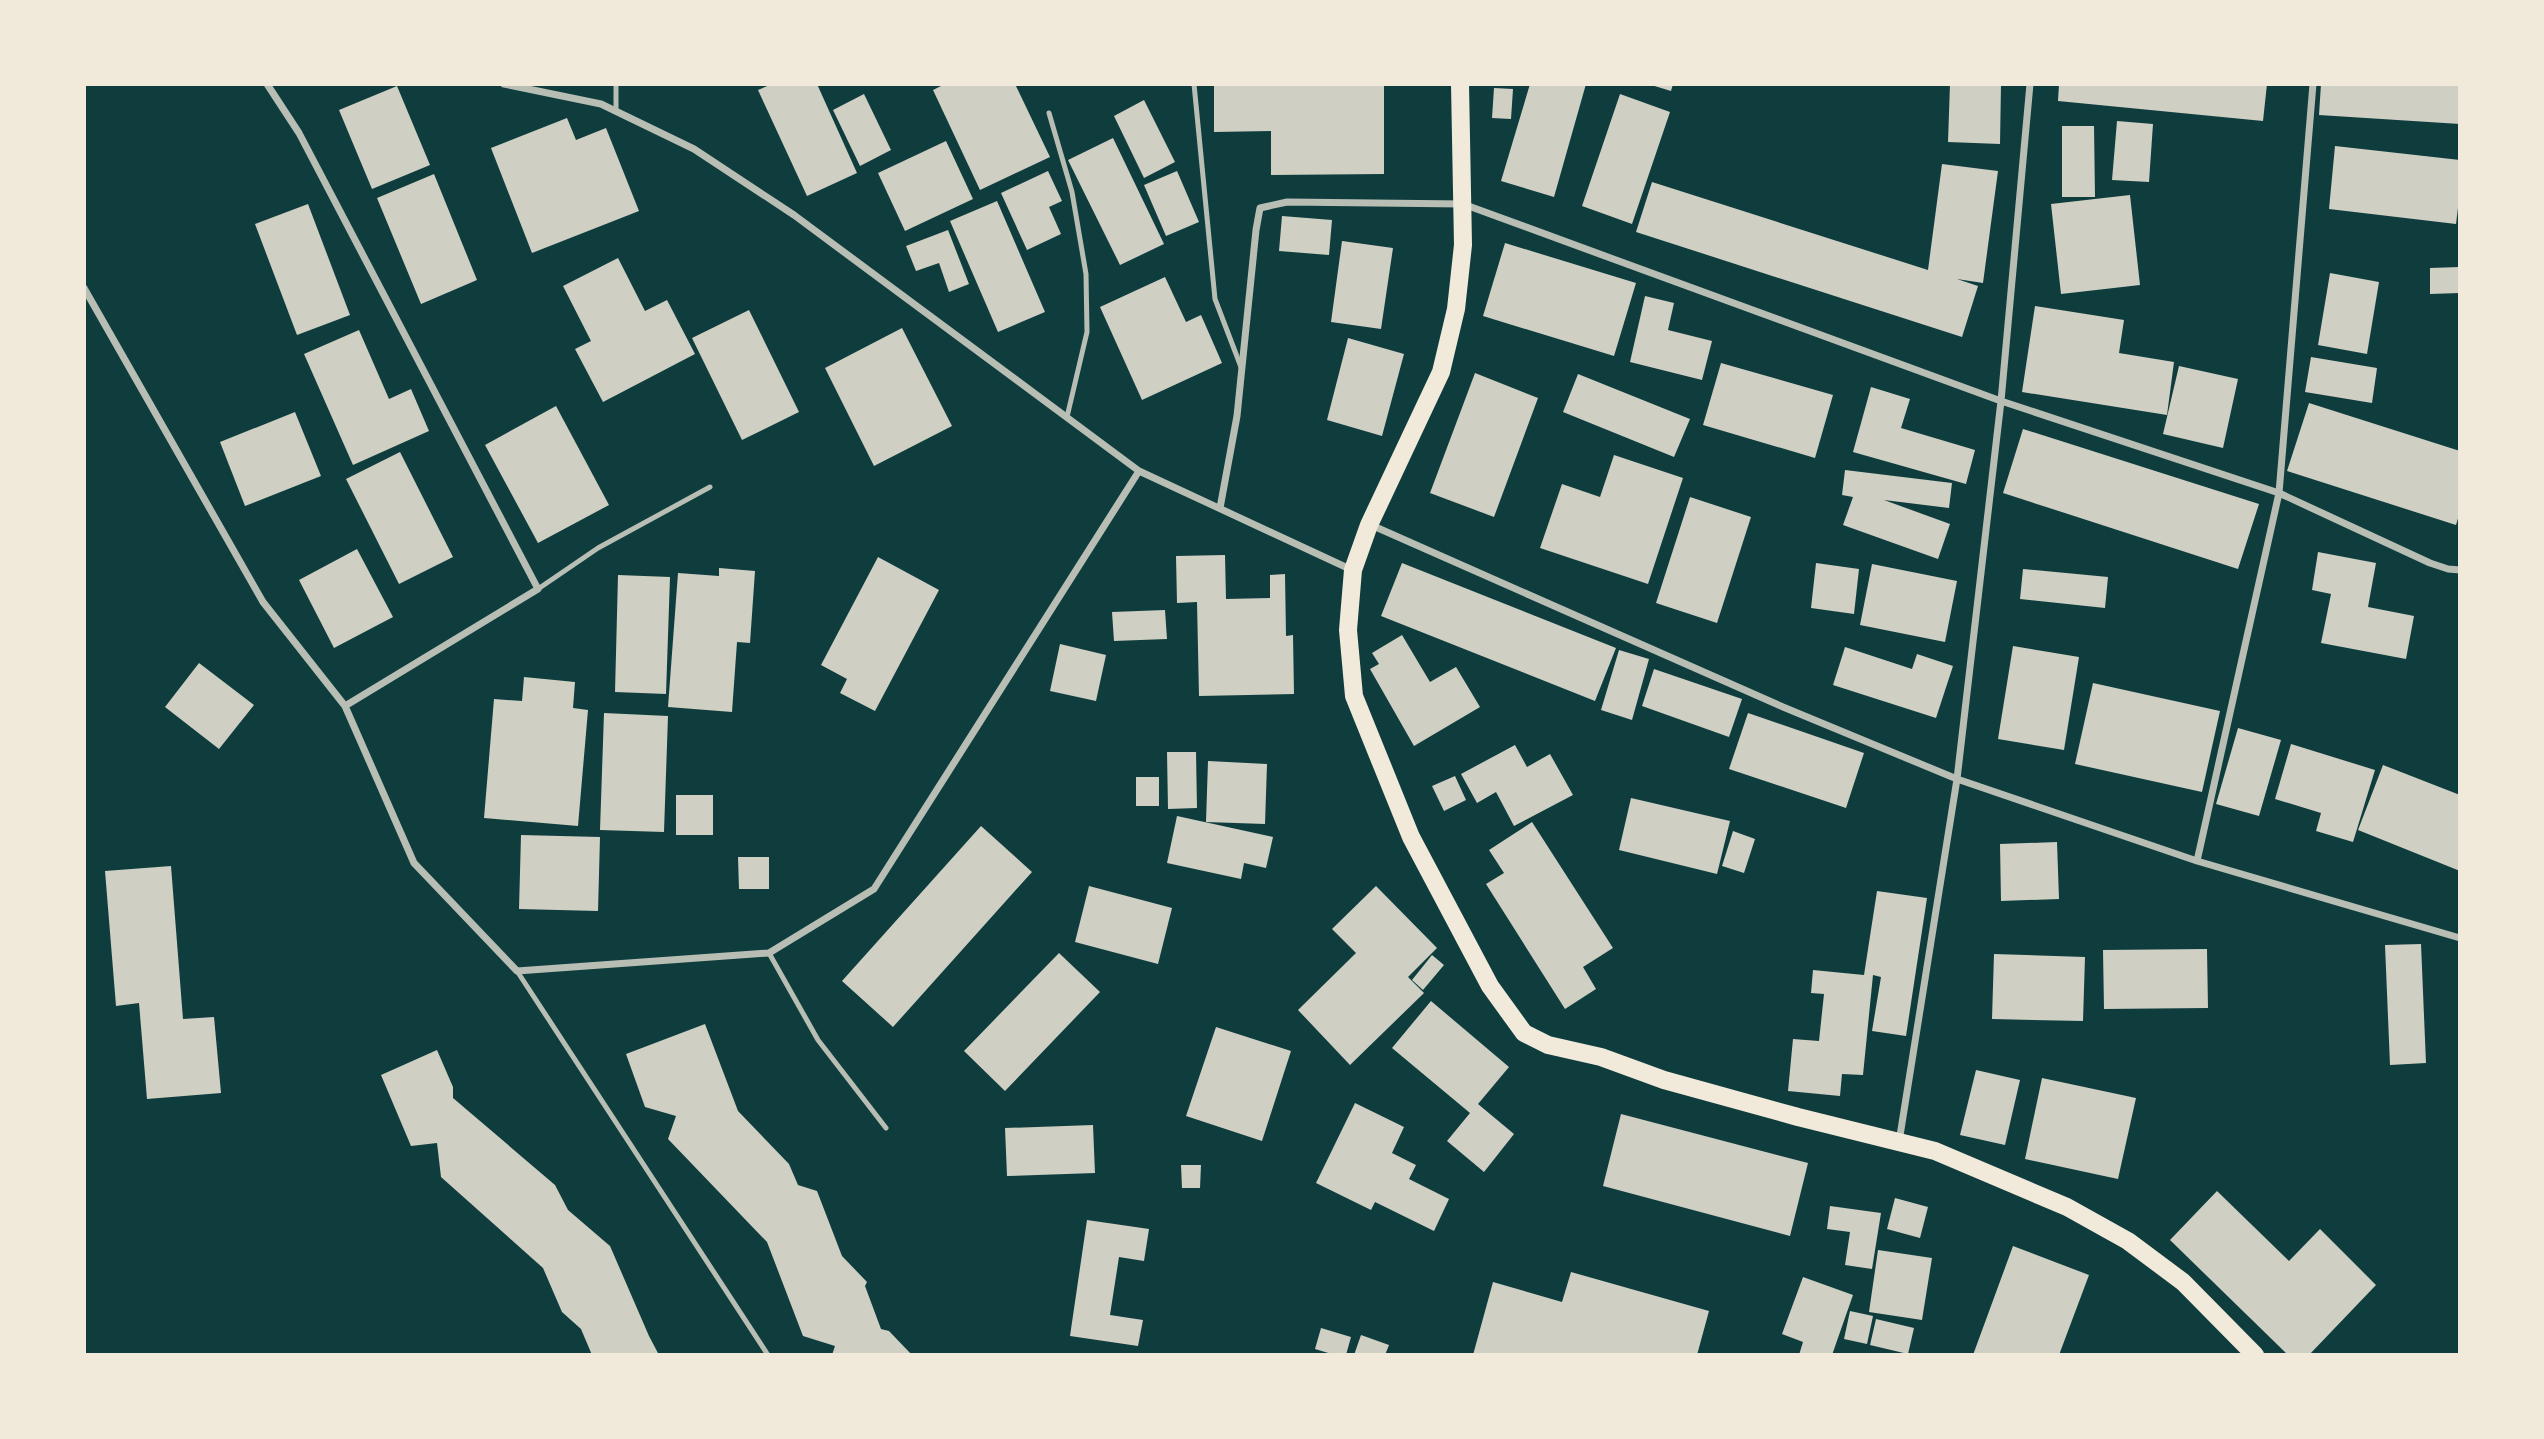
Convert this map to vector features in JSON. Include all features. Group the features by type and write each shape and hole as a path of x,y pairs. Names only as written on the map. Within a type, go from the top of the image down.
{"main road":[{"path":"1460,84 1463,245 1456,309 1441,372 1369,524 1353,570 1348,630 1354,696 1411,837 1490,986 1524,1033 1548,1045 1601,1057 1664,1080 1935,1151 2067,1207 2128,1241 2183,1282 2255,1355"}],"street":[{"path":"267,84 299,134 538,589 345,706"},
{"path":"504,84 601,104 694,149 794,215 1139,471 1353,570"},
{"path":"1899,1142 1956,779 2001,401 2030,84"},
{"path":"2197,861 2279,493 2313,84"},
{"path":"1220,508 1237,416 1260,208 1287,202 1463,204 2001,401 2279,493 2430,563 2448,569 2460,569"},
{"path":"84,288 262,602 345,706 414,863 517,971 769,953 874,889 1139,471"},
{"path":"1369,524 1783,708 1956,779 2197,861 2460,938"}],"lane":[{"path":"616,84 616,111"},
{"path":"1194,84 1215,299 1242,370"},
{"path":"1049,113 1072,192 1086,274 1087,332 1067,417"},
{"path":"538,589 598,548 710,487"},
{"path":"769,953 818,1040 886,1128"},
{"path":"517,971 768,1355"}],"building":[{"path":"772,84 817,84 857,173 807,196 758,90"},
{"path":"945,84 1015,84 1050,157 980,190 933,90"},
{"path":"1214,84 1384,84 1384,174 1271,175 1271,131 1214,132"},
{"path":"1530,84 1586,84 1554,197 1501,181"},
{"path":"1648,84 1673,84 1671,91"},
{"path":"1950,84 2001,84 2000,144 1948,142"},
{"path":"2059,84 2267,84 2263,121 2058,101"},
{"path":"2321,84 2460,84 2460,124 2319,115"},
{"path":"397,86 430,165 372,189 339,110"},
{"path":"1494,88 1513,89 1511,119 1492,118"},
{"path":"864,94 891,150 860,166 833,110"},
{"path":"1620,94 1670,112 1632,224 1582,206"},
{"path":"1144,100 1175,162 1144,178 1114,116"},
{"path":"567,118 576,140 606,128 639,211 532,253 491,148"},
{"path":"2117,121 2153,124 2149,182 2112,180"},
{"path":"2062,126 2094,126 2095,197 2062,197"},
{"path":"1113,138 1164,244 1120,265 1068,160"},
{"path":"946,141 973,199 905,231 878,173"},
{"path":"2335,146 2460,160 2456,224 2329,209"},
{"path":"1942,164 1998,171 1983,283 1957,279 1978,286 1962,337 1636,232 1652,182 1928,270"},
{"path":"1048,171 1062,201 1049,207 1061,234 1027,250 1001,193"},
{"path":"1177,171 1199,222 1166,236 1144,185"},
{"path":"434,174 477,280 421,304 377,198"},
{"path":"2130,195 2140,285 2061,294 2051,204"},
{"path":"997,201 1045,312 998,332 950,221"},
{"path":"308,204 350,315 297,335 255,224"},
{"path":"1282,216 1332,220 1329,255 1279,251"},
{"path":"948,230 969,284 949,292 939,263 916,271 906,246"},
{"path":"1342,241 1393,248 1381,329 1331,322"},
{"path":"1505,243 1636,283 1614,356 1483,316"},
{"path":"618,258 645,311 667,300 695,354 603,402 575,349 591,341 563,286"},
{"path":"2460,267 2460,293 2430,294 2430,268"},
{"path":"2330,273 2379,282 2367,354 2318,345"},
{"path":"1165,277 1186,322 1201,315 1222,363 1142,400 1100,307"},
{"path":"1645,296 1674,303 1668,330 1712,341 1702,380 1630,362"},
{"path":"2035,306 2124,320 2119,353 2174,362 2167,415 2022,392"},
{"path":"749,310 799,412 742,440 692,338"},
{"path":"902,328 952,426 874,466 825,368"},
{"path":"359,330 389,399 411,389 429,431 353,465 304,354"},
{"path":"1348,338 1404,354 1382,436 1327,420"},
{"path":"2311,357 2377,368 2372,403 2305,392"},
{"path":"1721,363 1833,395 1815,458 1703,425"},
{"path":"2179,366 2238,379 2223,448 2163,434"},
{"path":"1475,373 1538,398 1494,517 1430,493"},
{"path":"1578,374 1690,419 1674,457 1563,412"},
{"path":"1871,387 1910,399 1901,428 1975,450 1966,484 1853,452"},
{"path":"2309,403 2460,451 2460,512 2456,525 2287,471"},
{"path":"556,406 609,505 538,543 485,445"},
{"path":"295,412 321,476 245,506 220,442"},
{"path":"2023,429 2259,504 2238,569 2003,493"},
{"path":"400,452 453,557 399,584 346,479"},
{"path":"1614,455 1683,478 1648,584 1540,548 1562,484 1600,497"},
{"path":"1845,470 1952,483 1949,508 1884,500 1950,524 1938,559 1843,525 1853,497 1842,495"},
{"path":"1690,497 1751,517 1717,623 1656,603"},
{"path":"357,549 393,617 334,648 299,580"},
{"path":"2318,552 2376,563 2368,607 2414,616 2406,659 2321,643 2331,594 2312,590"},
{"path":"1225,555 1226,599 1270,598 1270,575 1285,574 1286,636 1293,635 1294,694 1199,696 1197,602 1177,603 1176,556"},
{"path":"878,557 939,590 875,711 840,693 847,679 821,665"},
{"path":"1402,563 1616,648 1595,701 1381,616"},
{"path":"1816,563 1859,569 1854,614 1811,608"},
{"path":"1872,564 1957,581 1945,642 1860,625"},
{"path":"719,568 755,571 750,643 737,642 732,712 668,707 678,573 719,576"},
{"path":"2023,569 2108,577 2105,608 2020,599"},
{"path":"618,575 670,577 666,694 615,692"},
{"path":"1165,610 1167,639 1114,641 1112,612"},
{"path":"1402,635 1430,682 1456,667 1480,707 1414,746 1370,669 1379,664 1372,653"},
{"path":"1060,644 1106,655 1096,701 1050,691"},
{"path":"2013,646 2079,657 2064,750 1998,739"},
{"path":"1845,647 1912,669 1917,654 1953,666 1936,718 1833,685"},
{"path":"1619,650 1649,659 1632,720 1601,710"},
{"path":"199,663 254,705 219,749 165,707"},
{"path":"1654,669 1742,699 1729,737 1642,706"},
{"path":"524,677 575,682 573,708 588,710 578,826 484,818 494,699 522,701"},
{"path":"2093,683 2220,711 2202,792 2075,764"},
{"path":"604,713 668,716 664,832 600,830"},
{"path":"1748,713 1864,753 1846,808 1729,769"},
{"path":"2238,728 2281,740 2259,816 2216,804"},
{"path":"2291,744 2375,770 2353,842 2316,831 2321,813 2275,799"},
{"path":"1515,745 1527,767 1550,754 1573,795 1514,826 1496,792 1477,803 1461,774"},
{"path":"1167,752 1196,752 1197,808 1168,809"},
{"path":"1208,761 1267,764 1265,824 1206,822"},
{"path":"2383,765 2460,795 2460,871 2358,830"},
{"path":"1455,776 1466,800 1444,811 1432,786"},
{"path":"1136,777 1159,777 1159,806 1136,806"},
{"path":"676,795 713,795 713,835 676,835"},
{"path":"1631,798 1730,821 1717,874 1619,850"},
{"path":"1177,816 1273,837 1266,868 1244,863 1241,879 1167,863"},
{"path":"1532,822 1613,948 1583,967 1596,989 1565,1009 1486,884 1504,873 1489,850"},
{"path":"981,826 1032,872 893,1027 842,981"},
{"path":"1733,831 1755,839 1744,873 1722,866"},
{"path":"521,835 600,837 598,911 519,909"},
{"path":"2057,842 2059,899 2001,901 2000,844"},
{"path":"738,857 769,857 769,889 739,889"},
{"path":"171,866 183,1019 214,1017 221,1093 147,1099 139,1003 116,1006 105,871"},
{"path":"1089,886 1172,908 1158,964 1075,942"},
{"path":"1376,886 1437,948 1408,977 1424,993 1350,1065 1298,1010 1356,953 1332,929"},
{"path":"1877,891 1927,898 1906,1036 1872,1031 1881,977 1873,975 1863,1075 1842,1074 1840,1096 1788,1091 1793,1039 1819,1041 1824,994 1811,993 1813,970 1864,975"},
{"path":"2421,944 2426,1063 2390,1065 2385,945"},
{"path":"2207,949 2208,1008 2104,1009 2103,950"},
{"path":"1059,953 1100,992 1005,1091 964,1051"},
{"path":"1994,954 2085,957 2083,1021 1992,1019"},
{"path":"1432,955 1444,965 1423,990 1412,980"},
{"path":"1431,1001 1509,1067 1478,1104 1514,1134 1484,1172 1447,1141 1470,1113 1392,1048"},
{"path":"705,1024 738,1111 789,1164 798,1185 817,1191 842,1256 867,1282 865,1286 881,1329 889,1331 912,1355 832,1355 835,1346 803,1336 767,1242 668,1139 676,1116 645,1107 626,1054"},
{"path":"1216,1027 1291,1051 1262,1141 1186,1116"},
{"path":"437,1050 453,1087 453,1098 555,1185 568,1210 610,1246 659,1355 592,1355 581,1329 562,1312 543,1268 441,1177 437,1143 411,1146 381,1075"},
{"path":"1976,1070 2020,1080 2005,1145 1960,1135"},
{"path":"2042,1078 2136,1098 2118,1179 2025,1159"},
{"path":"1355,1103 1404,1127 1392,1153 1416,1165 1409,1179 1449,1199 1434,1231 1375,1202 1371,1210 1316,1183"},
{"path":"1621,1114 1808,1163 1790,1236 1603,1186"},
{"path":"1093,1125 1095,1173 1007,1176 1005,1128"},
{"path":"1181,1165 1201,1165 1200,1188 1182,1188"},
{"path":"2217,1191 2289,1261 2320,1229 2376,1285 2309,1355 2288,1355 2170,1240"},
{"path":"1895,1198 1928,1207 1920,1238 1887,1229"},
{"path":"1830,1206 1881,1213 1872,1269 1845,1265 1850,1232 1827,1229"},
{"path":"1087,1220 1149,1229 1144,1261 1119,1257 1110,1315 1143,1320 1138,1346 1070,1336"},
{"path":"2013,1246 2089,1275 2059,1355 1973,1355"},
{"path":"1878,1250 1932,1258 1922,1320 1869,1312"},
{"path":"1571,1272 1709,1311 1697,1355 1473,1355 1493,1282 1562,1302"},
{"path":"1803,1277 1853,1295 1832,1355 1799,1355 1803,1342 1782,1334"},
{"path":"1850,1311 1873,1316 1867,1344 1844,1339"},
{"path":"1876,1319 1914,1328 1908,1354 1870,1345"},
{"path":"1321,1328 1351,1337 1346,1355 1315,1349"},
{"path":"1361,1335 1389,1345 1385,1355 1354,1355"}]}
